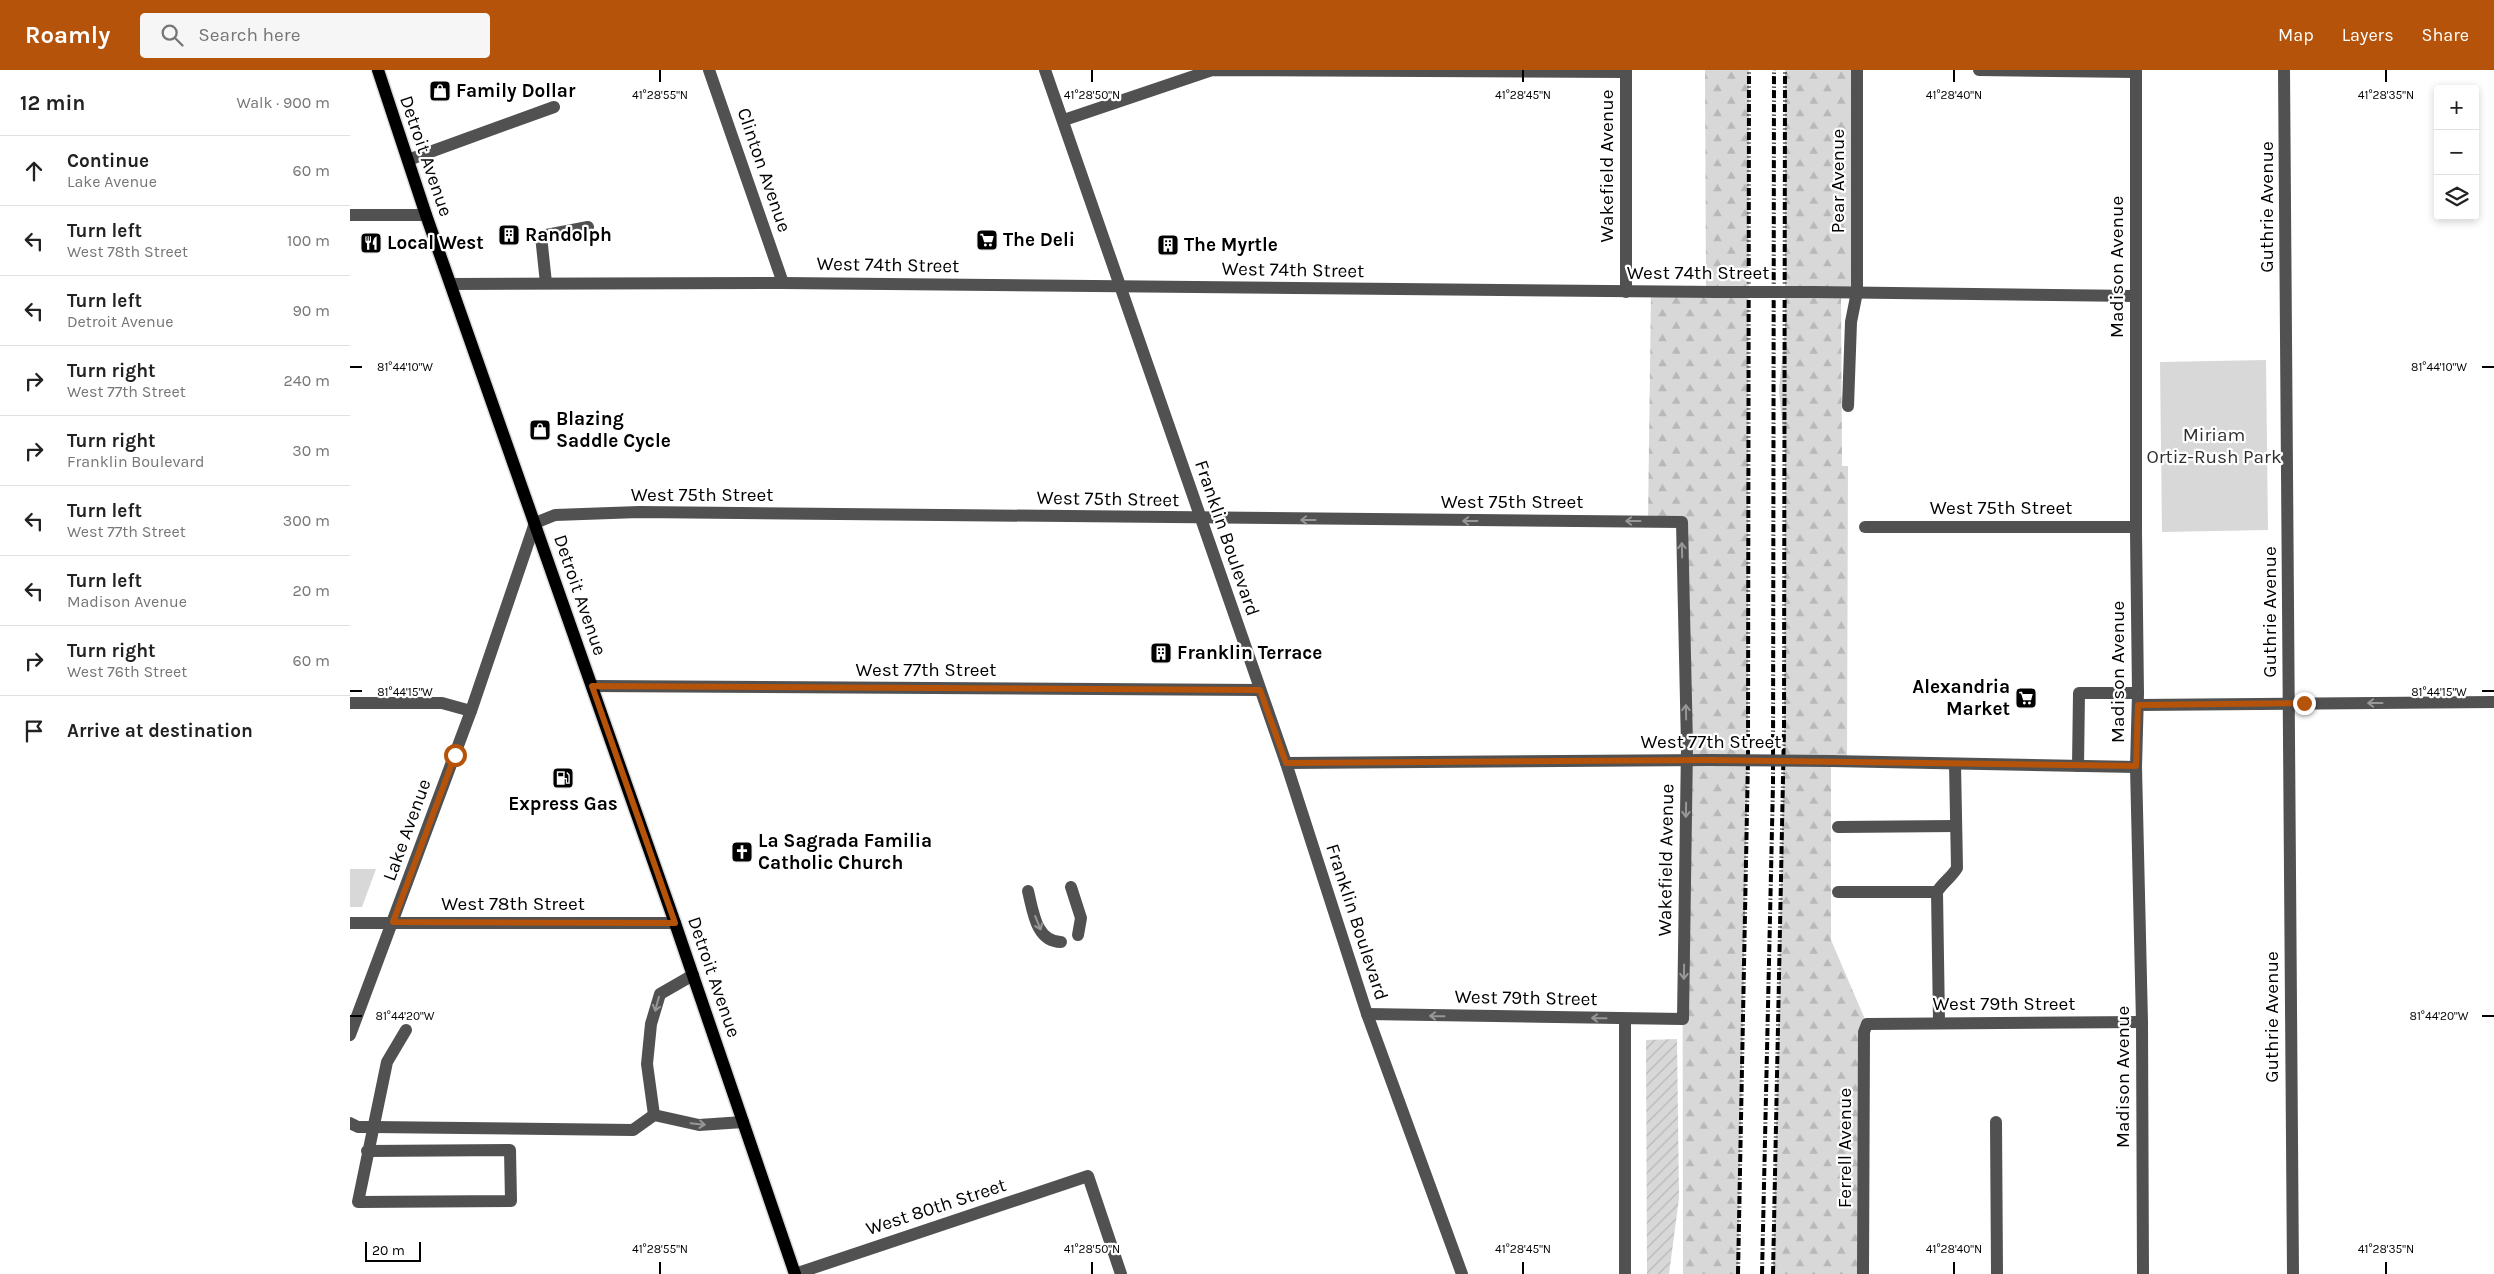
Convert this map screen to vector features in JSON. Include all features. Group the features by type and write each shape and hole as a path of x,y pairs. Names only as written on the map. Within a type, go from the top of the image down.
{"main road":[{"name":"Detroit Avenue","path":"378,70 426,215 675,923 795,1274"}],"street":[{"name":"Clinton Avenue","path":"709,70 783,283"},
{"name":"Franklin Boulevard","path":"1045,70 1064,120 1200,519 1286,763 1367,1014 1462,1274"},
{"path":"1064,120 1212,70 1626,71"},
{"name":"Pear Avenue","path":"1848,406 1851,322 1857,292 1857,70"},
{"path":"1979,70 2136,71"},
{"name":"Guthrie Avenue","path":"2284,70 2293,1274"},
{"name":"Wakefield Avenue","path":"1626,71 1626,292"},
{"name":"Madison Avenue","path":"2136,71 2138,699 2136,766 2142,1022 2143,1274"},
{"path":"408,160 554,108"},
{"path":"350,215 426,215"},
{"path":"546,283 541,236 588,227"},
{"name":"West 74th Street","path":"450,284 783,283 2136,296"},
{"name":"West 75th Street","path":"535,523 555,515 639,512 1200,519 1682,522"},
{"name":"Wakefield Avenue","path":"1682,522 1687,761 1683,1019"},
{"name":"Lake Avenue","path":"350,1035 471,711 535,523"},
{"name":"West 75th Street","path":"1866,527 2136,527"},
{"name":"West 77th Street","path":"592,686 1260,690"},
{"path":"2078,766 2080,693 2138,699 2289,703 2494,702"},
{"path":"350,703 442,703 471,711"},
{"name":"West 77th Street","path":"1286,763 1710,760 2136,766"},
{"path":"1939,1022 1937,892 1943,882 1952,876 1957,868 1955,764"},
{"path":"1838,827 1956,826"},
{"path":"1071,887 1081,918 1078,935"},
{"path":"1028,891 1042,933 1051,942 1061,942"},
{"path":"1838,892 1937,892"},
{"name":"West 78th Street","path":"350,923 675,923"},
{"path":"654,1115 647,1064 652,1024 660,994 693,975"},
{"name":"West 79th Street","path":"1367,1014 1683,1019"},
{"path":"1625,1019 1625,1274"},
{"name":"West 79th Street","path":"1867,1024 2142,1022"},
{"name":"Ferrell Avenue","path":"1863,1274 1864,1032 1867,1024"},
{"path":"367,1151 510,1150 511,1201 358,1202 367,1151 387,1062 406,1030"},
{"path":"350,1123 358,1127 633,1130 654,1115 699,1125 743,1122"},
{"path":"1996,1122 1997,1274"},
{"name":"West 80th Street","path":"795,1274 1088,1176 1121,1274"}],"green space":[{"path":"1705,70 1749,70 1748,759 1738,1274 1683,1274 1682,522 1648,522 1651,292 1706,292"},
{"path":"1785,70 1857,70 1857,292 1841,292 1842,466 1848,466 1847,762 1831,762 1831,940 1867,1024 1863,1274 1773,1274 1784,729 1785,455 1779,390 1785,329"},
{"name":"Miriam Ortiz-Rush Park","path":"2266,360 2268,530 2162,532 2160,362"},
{"path":"350,869 376,869 362,907 350,907"},
{"path":"1677,1039 1679,1198 1669,1274 1647,1274 1646,1040"}],"railway":[{"path":"1738,1274 1748,759 1749,70"},
{"path":"1762,1274 1773,784 1774,70"},
{"path":"1773,1274 1784,729 1785,70"}],"place":[{"name":"Family Dollar","path":"440,91"},
{"name":"Randolph","path":"509,235"},
{"name":"The Deli","path":"987,240"},
{"name":"Local West","path":"371,243"},
{"name":"The Myrtle","path":"1168,245"},
{"name":"Blazing Saddle Cycle","path":"540,430"},
{"name":"Franklin Terrace","path":"1161,653"},
{"name":"Alexandria Market","path":"2026,698"},
{"name":"Express Gas","path":"563,778"},
{"name":"La Sagrada Familia Catholic Church","path":"742,852"}],"route":[{"path":"455,755 393,922 675,923 592,686 1260,690 1286,763 1710,760 2136,766 2138,705 2304,703"}]}
